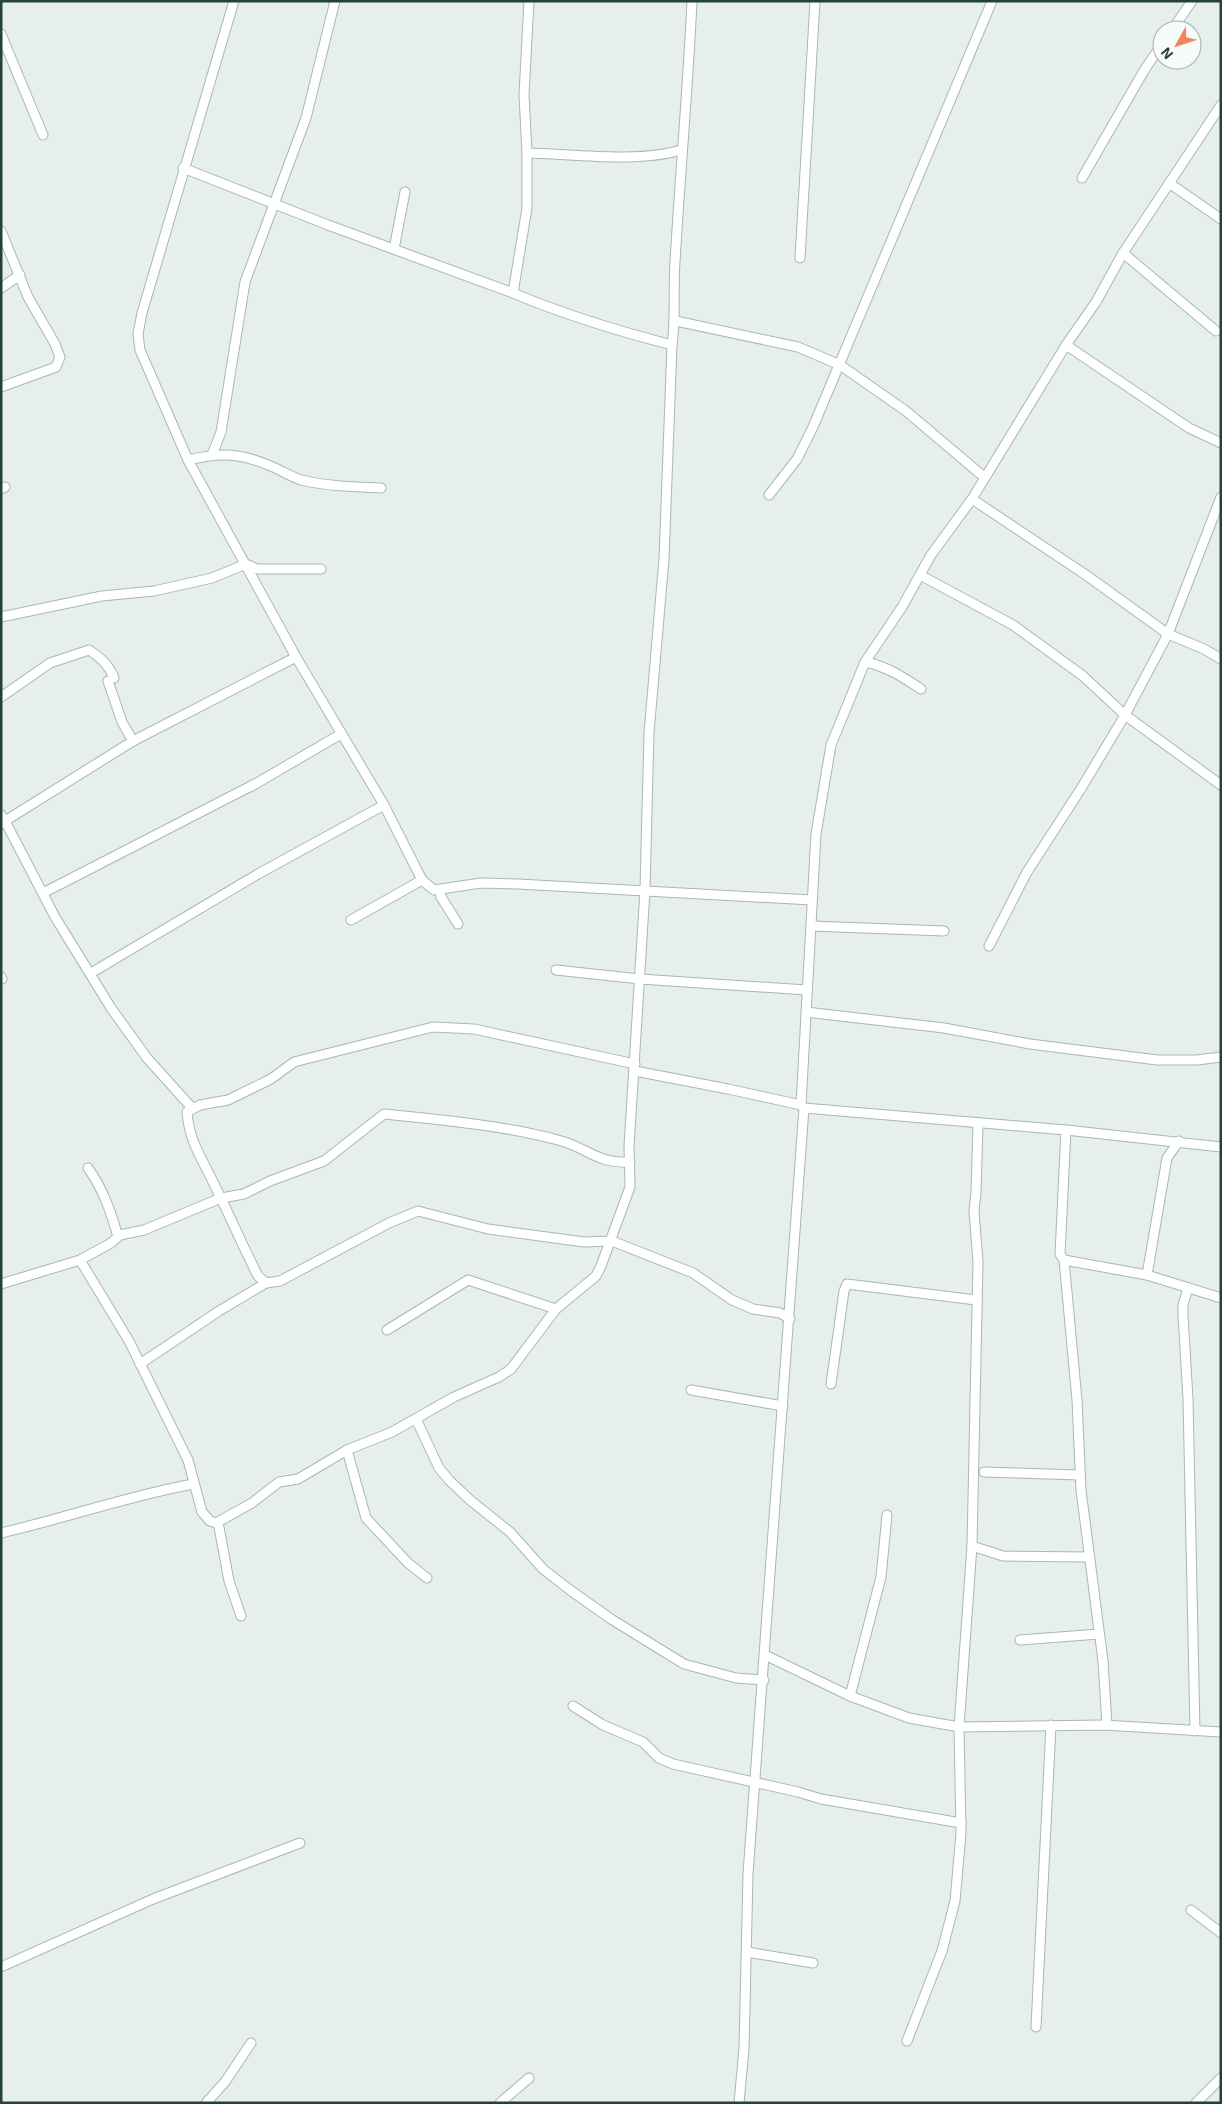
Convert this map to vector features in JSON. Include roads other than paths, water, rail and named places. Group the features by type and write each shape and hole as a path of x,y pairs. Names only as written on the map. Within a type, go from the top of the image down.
{"street":[{"path":"234,1 183,168 142,313 138,334 140,350 188,460 296,657 384,805 422,880 428,888 440,890 481,883 812,900"},
{"path":"212,454 221,432 245,282 306,118 335,1"},
{"path":"513,293 527,208 524,95 529,1"},
{"path":"216,1524 252,1503 279,1482 298,1479 347,1450 416,1419 454,1397 499,1377 511,1369 556,1308 596,1276 612,1241 630,1187 645,890 649,734 664,559 672,345 676,321 675,265 692,1"},
{"path":"800,258 815,1"},
{"path":"769,495 797,459 840,365 992,1 978,34"},
{"path":"1179,20 1192,1"},
{"path":"1,34 43,135"},
{"path":"1082,178 1152,59"},
{"path":"739,2103 744,2049 748,1874 790,1319 816,834 831,745 865,662 902,607 931,555 972,499 1066,345 1096,302 1124,253 1221,105"},
{"path":"527,153 614,156 666,154 681,150"},
{"path":"183,168 549,308 611,329 672,345"},
{"path":"1169,183 1221,219"},
{"path":"394,249 405,192"},
{"path":"1,231 28,297 55,344 60,357 56,367 1,386"},
{"path":"1124,253 1216,331"},
{"path":"1,288 20,275"},
{"path":"676,321 798,348 840,365 906,411 984,477"},
{"path":"1066,345 1190,428 1221,442"},
{"path":"188,460 212,454 227,454 248,458 299,479 325,484 381,488"},
{"path":"989,946 1027,872 1082,787 1125,715 1168,634 1221,497"},
{"path":"972,499 1086,575 1168,634 1204,649 1221,659"},
{"path":"1,617 102,596 154,591 212,578 246,564 257,569 321,569"},
{"path":"920,575 1013,624 1084,676 1125,715 1221,785"},
{"path":"1,697 50,663 89,650 101,658 111,670 111,680 122,722 133,741"},
{"path":"192,1108 147,1058 111,1008 43,893 3,820 133,741 296,657"},
{"path":"865,662 878,664 899,674 920,689"},
{"path":"193,818 341,734"},
{"path":"43,893 255,784"},
{"path":"263,865 384,805"},
{"path":"91,973 258,874 384,805"},
{"path":"351,920 422,880"},
{"path":"440,890 441,897 458,924"},
{"path":"811,926 944,931"},
{"path":"556,970 640,979 807,990"},
{"path":"806,1012 944,1028 1030,1044 1157,1060 1197,1060 1221,1057"},
{"path":"266,1283 258,1276 192,1142 187,1112 192,1108 228,1100 271,1079 294,1062 433,1027 474,1029 802,1107 875,1112 978,1124 1179,1140 1221,1147"},
{"path":"1,1284 80,1260 111,1243 118,1237 144,1230 221,1198 244,1194 270,1180 324,1161 384,1114 488,1126 528,1133 560,1140 606,1161 630,1162"},
{"path":"907,2042 942,1952 955,1901 961,1823 959,1727 972,1546 978,1262 974,1211 978,1124"},
{"path":"1066,1130 1060,1254 1064,1260 1077,1400 1080,1475 1100,1634 1107,1725"},
{"path":"1147,1274 1168,1158 1179,1140"},
{"path":"88,1168 97,1181 105,1199 118,1237"},
{"path":"140,1364 219,1310 266,1283 280,1281 388,1223 418,1211 488,1228 584,1242 612,1241 693,1273 732,1300 753,1309 780,1313 790,1319"},
{"path":"80,1260 129,1341 188,1460 202,1512 210,1521 216,1524 218,1522 228,1581 241,1616"},
{"path":"1064,1260 1147,1274 1221,1298"},
{"path":"387,1330 468,1280 556,1308"},
{"path":"831,1384 844,1291 847,1284 976,1300"},
{"path":"1188,1288 1183,1305 1183,1315 1188,1399 1195,1731"},
{"path":"691,1390 783,1406"},
{"path":"416,1419 439,1468 449,1480 470,1500 510,1532 543,1569 570,1590 611,1619 684,1664 736,1678 764,1680"},
{"path":"347,1450 366,1518 408,1563 427,1578"},
{"path":"984,1472 1080,1475"},
{"path":"1,1533 44,1524 144,1493 193,1484"},
{"path":"850,1696 881,1577 887,1514"},
{"path":"972,1546 1004,1556 1089,1557"},
{"path":"1020,1640 1100,1634"},
{"path":"766,1655 779,1664 850,1696 909,1718 959,1727 1107,1725 1221,1732"},
{"path":"573,1706 603,1725 643,1742 659,1758 673,1764 821,1799 961,1823"},
{"path":"1036,2027 1051,1726"},
{"path":"1,1967 153,1899 300,1843"},
{"path":"1191,1910 1221,1933"},
{"path":"747,1952 813,1964"},
{"path":"206,2103 225,2082 251,2043"},
{"path":"500,2103 529,2078"},
{"path":"1196,2103 1221,2078"}]}
